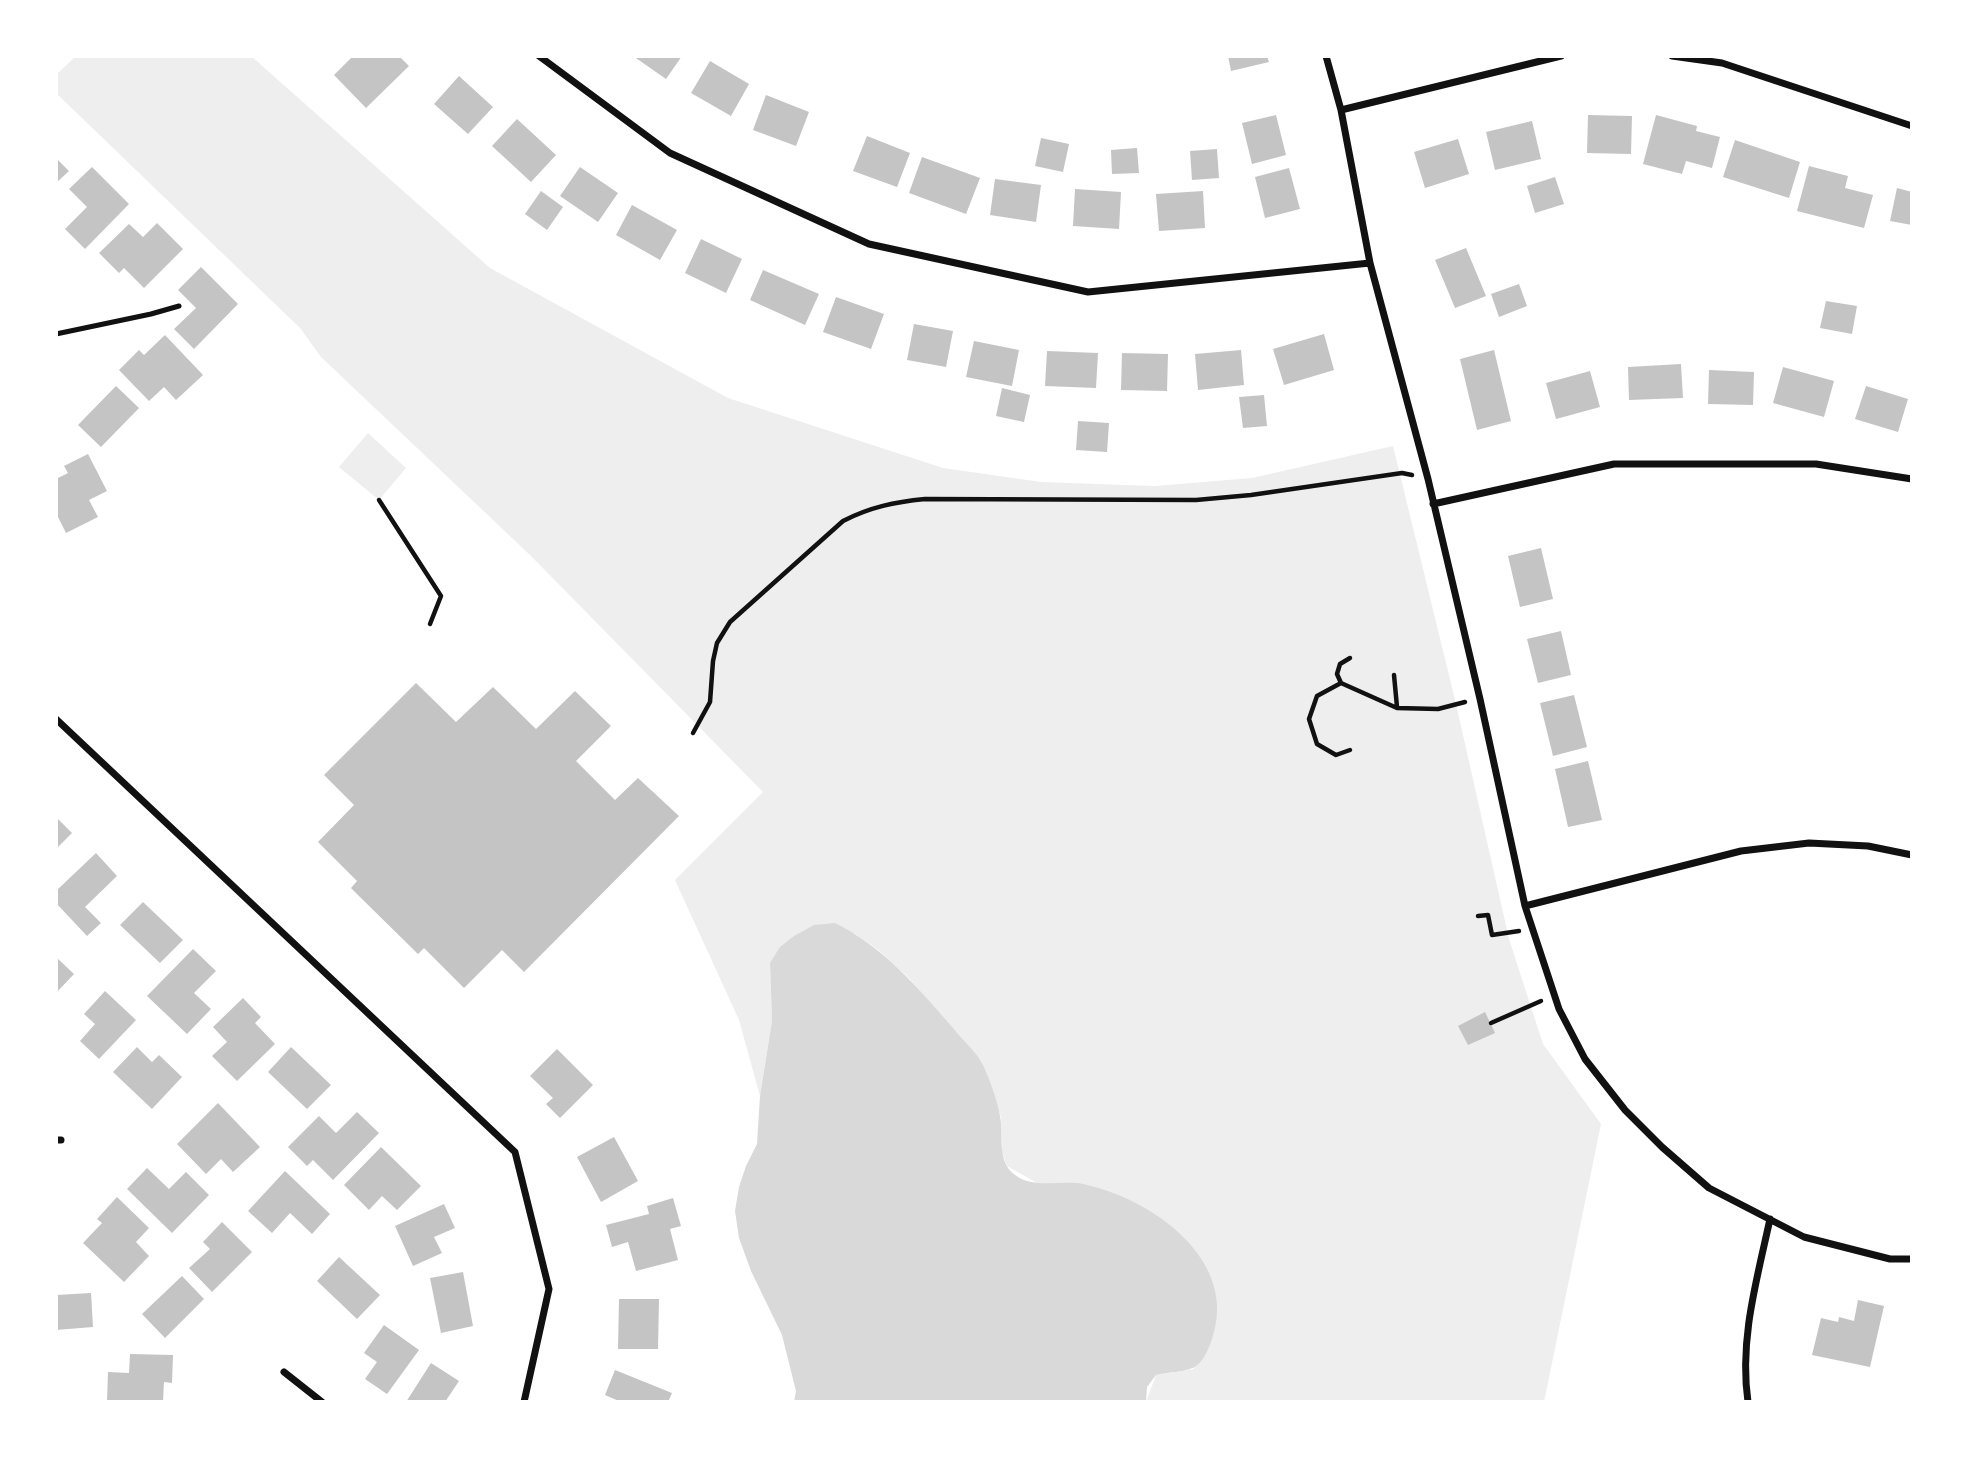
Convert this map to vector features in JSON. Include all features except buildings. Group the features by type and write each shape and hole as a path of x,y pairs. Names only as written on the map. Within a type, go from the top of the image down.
{"street":[{"path":"540,56 670,153 869,244 1088,292 1370,263"},
{"path":"1326,56 1341,110 1370,263 1428,479 1525,906 1555,995 1585,1059 1625,1110 1661,1147 1709,1188 1804,1237 1890,1259 1912,1259"},
{"path":"1341,110 1562,56"},
{"path":"1672,56 1722,63 1912,126"},
{"path":"1433,504 1614,464 1816,464 1912,479"},
{"path":"56,719 515,1152 549,1289 524,1402"},
{"path":"1525,906 1741,851 1809,843 1868,846 1912,855"},
{"path":"1748,1402 1746,1350 1749,1315 1770,1219"},
{"path":"284,1372 322,1402"}],"lane":[{"path":"56,334 179,306"}],"path":[{"path":"693,733 710,702 717,643 730,622 843,521 864,510 925,499 1196,500 1251,495 1402,473 1428,479"},
{"path":"379,499 440,596 430,624"},
{"path":"1350,658 1340,664 1337,674 1341,683 1397,708 1438,709 1480,699"},
{"path":"1394,675 1397,708"},
{"path":"1341,683 1317,696 1309,719 1317,744 1336,754 1350,750"},
{"path":"1478,916 1488,915 1492,935 1532,928"},
{"path":"1490,1023 1555,995"}],"shaded area":[{"path":"76,56 251,56 490,268 728,398 943,468 1041,482 1155,486 1252,478 1393,446 1456,704 1509,939 1543,1044 1601,1124 1544,1402 1146,1402 1156,1375 1194,1369 1037,1183 1007,1166 1002,1152 1001,1117 981,1061 909,978 877,949 854,933 770,963 772,1021 760,1096 739,1020 675,880 763,792 530,555 321,357 300,328 56,93 56,75"},
{"path":"368,433 406,468 379,500 339,467"},
{"path":"835,923 885,956 927,998 977,1055 986,1071 997,1103 1005,1163 1015,1175 1030,1182 1075,1183 1109,1191 1161,1218 1184,1237 1201,1259 1213,1283 1217,1310 1212,1339 1198,1365 1156,1375 1147,1387 1146,1402 794,1402 796,1391 782,1335 751,1271 739,1238 735,1211 739,1187 757,1144 760,1096 772,1021 770,963 780,947 794,936 814,925"}]}
